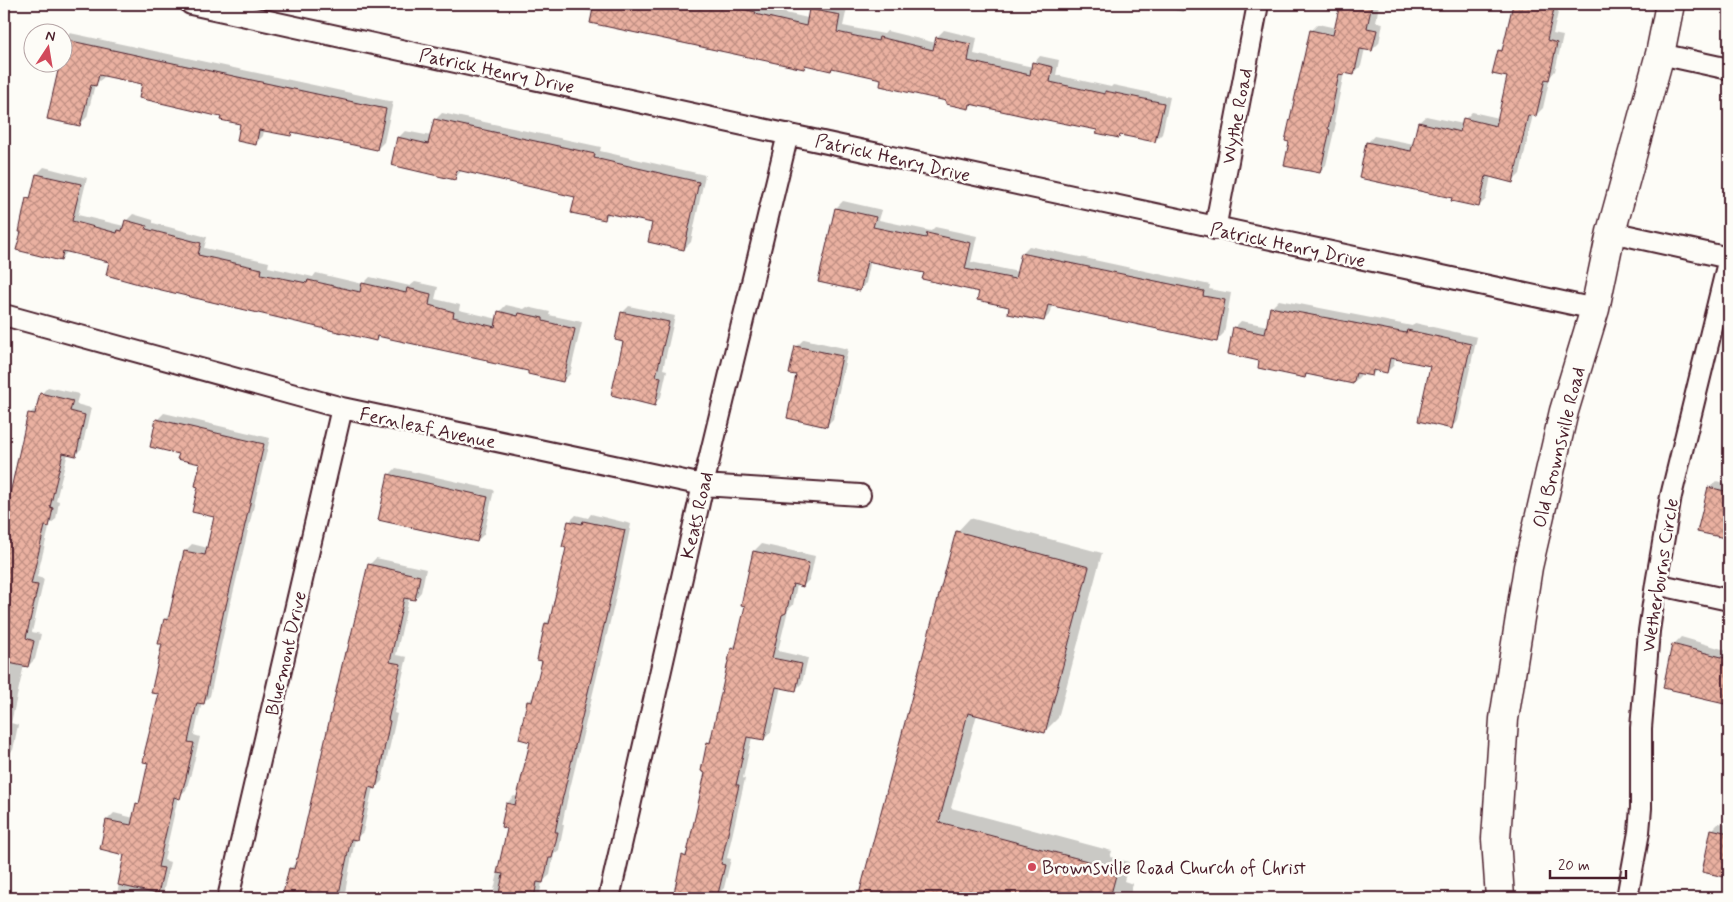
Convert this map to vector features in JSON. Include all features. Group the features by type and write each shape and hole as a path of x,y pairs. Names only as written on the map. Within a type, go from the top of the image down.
{"main road":[{"name":"Old Brownsville Road","path":"1500,898 1496,829 1504,719 1528,567 1564,411 1595,309 1611,232 1660,54 1670,4"}],"street":[{"name":"Patrick Henry Drive","path":"191,4 1215,229 1595,309"},
{"name":"Wythe Road","path":"1215,229 1258,4"},
{"path":"1660,54 1729,69"},
{"name":"Keats Road","path":"609,898 703,485 788,134"},
{"path":"1611,232 1729,258"},
{"name":"Wetherburns Circle","path":"1626,898 1641,808 1640,728 1649,631 1656,584 1671,496 1729,258"},
{"name":"Fernleaf Avenue","path":"4,315 342,408 703,485 860,495"},
{"name":"Bluemont Drive","path":"228,898 342,408"},
{"path":"1656,584 1729,600"}],"building":[{"path":"594,4 720,4 806,26 809,9 840,15 837,32 878,41 879,37 933,50 936,37 971,44 968,61 1030,75 1032,62 1053,67 1050,82 1105,94 1105,91 1164,103 1155,142 1120,135 1119,138 1096,133 1097,130 970,104 969,109 946,104 946,101 880,86 881,79 832,68 831,71 805,65 804,69 590,23"},
{"path":"1340,4 1372,4 1367,28 1377,30 1372,51 1360,49 1354,75 1339,74 1328,129 1330,130 1320,173 1284,166 1289,142 1285,141 1310,30 1333,35"},
{"path":"1513,4 1555,4 1547,40 1557,43 1549,80 1545,79 1536,116 1528,115 1513,183 1486,176 1479,207 1451,201 1452,198 1359,178 1366,142 1411,151 1418,122 1460,132 1463,118 1496,126 1507,77 1492,74 1498,50 1502,51"},
{"path":"72,41 386,109 377,150 292,132 291,136 259,130 256,145 237,141 240,124 220,120 221,117 139,98 142,84 99,75 96,86 91,85 80,126 47,119 58,72 72,72"},
{"path":"434,119 595,154 594,158 699,182 684,250 648,242 652,223 606,213 605,220 571,213 575,197 457,170 455,180 391,165 397,137 428,144"},
{"path":"36,174 81,184 72,221 117,233 118,230 122,231 125,220 147,226 146,229 201,243 198,255 262,269 261,274 307,283 308,280 360,292 362,283 406,293 407,288 431,294 429,305 454,312 453,317 495,327 498,311 518,316 519,313 543,318 543,321 575,329 563,382 528,374 528,371 487,362 487,360 377,336 376,341 153,288 106,275 109,262 63,251 61,261 16,250 21,232 19,232 26,198 30,199"},
{"path":"835,208 876,217 873,227 926,238 927,233 971,243 965,269 1015,279 1021,253 1204,291 1203,296 1225,300 1217,342 1048,305 1044,321 1008,314 1009,307 977,300 979,292 922,279 924,273 867,261 860,291 818,282"},
{"path":"1270,307 1406,333 1407,330 1471,344 1452,429 1418,421 1430,366 1390,358 1387,373 1373,370 1372,376 1356,373 1353,384 1306,374 1305,378 1258,368 1259,361 1228,354 1233,327 1265,334"},
{"path":"621,312 669,322 656,376 661,377 655,406 611,395 623,342 615,340"},
{"path":"795,346 842,356 827,427 787,418 796,375 789,374"},
{"path":"40,393 73,401 70,411 85,415 76,456 63,453 50,507 53,508 49,527 45,526 31,584 38,585 26,638 34,641 28,667 4,662 4,510 6,497 9,498 28,413 35,414"},
{"path":"156,419 264,444 224,610 204,704 197,703 188,742 194,743 186,778 180,799 174,797 158,867 164,868 158,894 118,885 124,855 100,849 106,820 131,825 136,803 139,804 148,763 143,762 144,754 159,694 151,693 162,644 158,644 164,619 168,620 184,551 205,555 214,517 192,512 198,487 195,486 200,464 177,459 179,454 150,447"},
{"path":"388,474 488,497 477,542 378,520"},
{"path":"1708,487 1729,492 1729,536 1725,535 1725,538 1697,532"},
{"path":"568,521 582,524 583,521 625,530 560,809 555,832 558,832 552,858 549,858 543,883 537,882 534,898 498,898 503,874 497,873 507,829 501,827 506,803 515,805 530,742 519,739 527,701 532,702 542,661 537,660 545,623 549,624 566,548 562,547"},
{"path":"956,531 1089,567 1045,733 968,713 939,822 1099,864 1097,870 1116,875 1110,898 858,898"},
{"path":"753,551 809,563 803,587 793,584 786,613 782,615 772,658 802,664 796,691 776,687 764,740 747,737 736,785 739,785 721,864 725,865 717,898 673,898 682,855 686,857 705,773 701,771 707,742 710,743 731,648 735,649 745,606 741,605"},
{"path":"368,564 420,576 415,600 404,598 390,662 401,664 388,720 390,721 376,789 369,787 357,840 351,839 338,898 282,898 289,868 294,869 298,858 345,652 347,652"},
{"path":"1672,644 1729,659 1729,705 1663,688"},
{"path":"1711,829 1729,833 1729,878 1702,872"}],"place":[{"name":"Brownsville Road Church of Christ","path":"1032,867"}]}
